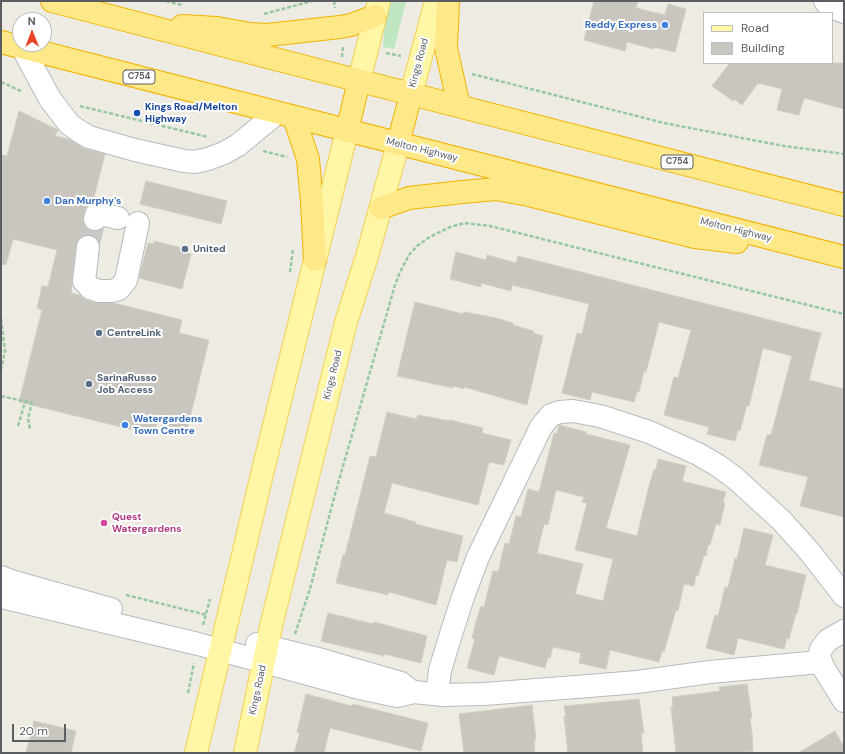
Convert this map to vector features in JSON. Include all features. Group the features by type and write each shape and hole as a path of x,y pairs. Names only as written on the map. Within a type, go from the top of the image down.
{"highway":[{"name":"C754","path":"52,1 844,205"},
{"path":"448,1 446,48 459,106"},
{"path":"135,23 217,28 250,34 267,35 351,25 377,9"},
{"name":"Melton Highway","path":"11,45 842,257"},
{"path":"347,131 360,81"},
{"name":"Kings Road","path":"398,144 411,94"},
{"path":"285,115 308,160 315,260"},
{"path":"381,208 409,198 496,189 529,195 695,237 842,257"}],"main road":[{"name":"Kings Road","path":"411,94 436,1"},
{"path":"360,81 377,9"},
{"path":"196,753 347,131"},
{"name":"Kings Road","path":"245,753 265,654 346,322 381,208 398,144"}],"street":[{"path":"825,1 828,5 844,12"},
{"path":"11,45 69,124 79,132 104,142 135,150 184,161 195,162 208,159 219,155 285,115"},
{"path":"95,219 97,213 118,218"},
{"path":"88,247 84,281 90,288 99,291 119,289 126,280 138,223"},
{"path":"436,694 444,655 478,557 541,427 551,415 560,412 573,411 600,416 649,432 698,454 717,465 735,478 781,520 814,557 844,596"},
{"path":"1,577 265,654 383,694 397,696 414,692 436,694 484,694 589,686 637,682 710,672 820,662"},
{"path":"1,597 222,642"},
{"path":"844,631 828,640 824,644 819,656 820,662 844,701"}],"path":[{"path":"467,72 664,123 784,146 844,154"},
{"path":"1,82 23,92 208,137"},
{"path":"238,144 288,157"},
{"path":"294,639 312,581 335,494 395,285 409,255 417,246 428,238 450,227 465,223 490,226 844,314"},
{"path":"290,273 293,247"},
{"path":"1,318 5,348 1,370"},
{"path":"1,396 32,403 28,418 30,429"},
{"path":"18,426 25,402"},
{"path":"205,621 212,591"}],"green space":[{"path":"390,1 406,1 394,49 383,47 384,31"}],"building":[{"path":"594,1 638,1 636,8 665,15 668,4 686,9 675,52 654,47 654,49 627,42 625,51 584,40"},
{"path":"844,63 844,109 804,98 799,115 777,110 782,89 758,83 742,105 734,99 733,101 712,86 729,64"},
{"path":"19,111 58,130 55,136 69,139 85,149 105,154 93,201 88,204 85,209 83,221 85,227 91,231 102,229 99,241 95,237 89,235 83,236 78,240 71,293 79,295 86,300 95,303 114,303 182,320 179,333 209,340 187,430 157,423 154,435 19,402 42,310 37,308 42,286 48,287 57,250 13,239 6,265 1,264 1,155 7,156"},
{"path":"146,181 227,201 221,224 140,204"},
{"path":"154,241 186,249 185,252 191,254 182,289 139,278 148,243 154,244"},
{"path":"456,252 486,260 487,255 516,263 518,256 821,333 809,380 844,389 844,517 800,506 808,477 759,465 767,435 771,435 792,356 763,348 749,406 747,405 740,431 738,430 735,441 707,434 709,427 664,415 674,377 678,378 691,330 659,322 646,372 644,371 639,392 637,392 634,402 592,392 590,400 562,393 577,333 582,334 589,304 512,285 511,291 481,283 481,287 450,279"},
{"path":"415,302 463,314 464,312 496,318 534,331 533,333 543,336 527,405 464,387 464,389 453,386 453,388 397,376"},
{"path":"387,412 416,419 418,415 450,420 483,428 482,433 511,440 504,465 489,462 478,505 392,483 384,513 416,522 415,524 463,536 457,562 447,560 436,605 389,592 388,595 336,583 343,555 345,555 370,456 376,457"},
{"path":"559,425 586,432 586,434 630,445 606,528 637,536 648,490 654,469 656,470 658,459 686,466 682,481 726,492 720,525 716,524 710,545 708,545 706,556 704,555 698,576 696,575 694,586 684,584 678,611 676,610 664,652 662,651 659,662 610,650 606,669 579,663 581,653 553,647 545,668 499,656 494,675 467,668 475,639 472,638 476,622 481,606 484,607 493,571 498,572 505,543 509,544 516,516 521,517 528,489 539,492 554,433 557,434","holes":["556,490 584,497 582,502 587,503 575,550 613,559 603,601 575,594 583,564 537,553 544,524 548,525"]},
{"path":"744,528 773,535 765,565 806,575 797,614 796,613 789,639 787,638 784,649 738,638 734,655 706,648 715,615 718,616 725,587 728,588 735,558 737,559"},
{"path":"328,613 373,624 374,622 427,636 421,663 321,641"},
{"path":"747,684 752,718 750,718 753,751 740,753 676,753 671,707 673,707 672,697 720,691 719,687"},
{"path":"306,694 428,723 421,751 330,728 324,753 294,753 300,733 297,732"},
{"path":"639,699 644,733 641,733 643,753 568,753 564,706"},
{"path":"532,705 536,740 534,740 535,753 464,753 459,714"},
{"path":"34,721 76,731 71,753 26,753"},
{"path":"835,731 844,747 844,753 798,753"}],"tunnel":[{"path":"88,247 95,219"}],"place":[{"name":"Reddy Express","path":"665,25"},
{"name":"Kings Road/Melton Highway","path":"137,113"},
{"name":"Dan Murphy's","path":"47,201"},
{"name":"United","path":"185,249"},
{"name":"CentreLink","path":"99,333"},
{"name":"SarinaRusso Job Access","path":"89,384"},
{"name":"Watergardens Town Centre","path":"125,425"},
{"name":"Quest Watergardens","path":"104,523"}]}
